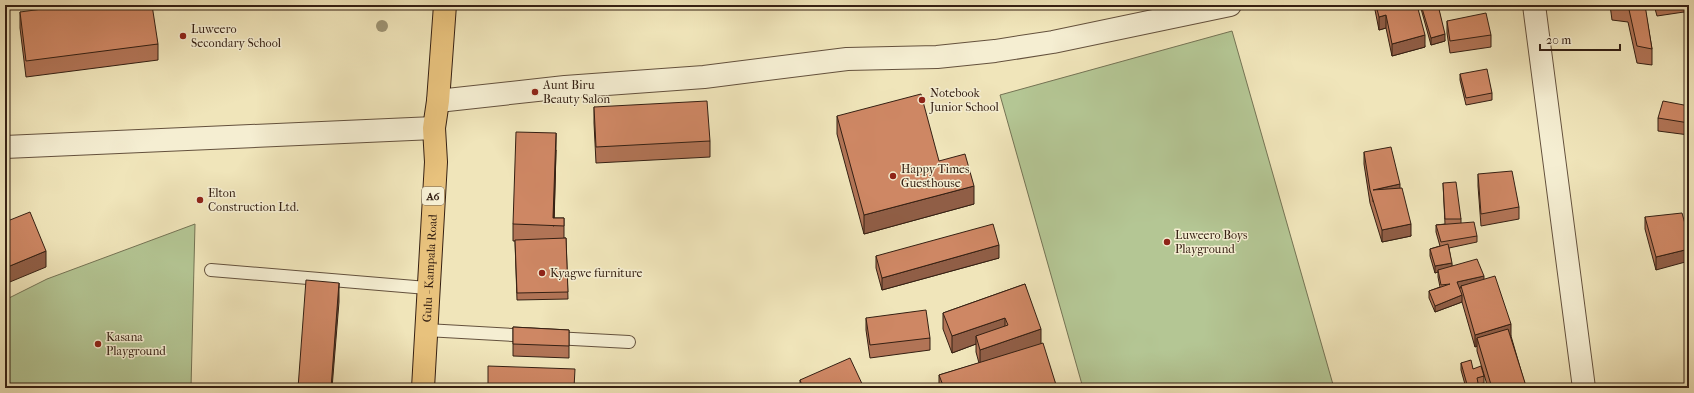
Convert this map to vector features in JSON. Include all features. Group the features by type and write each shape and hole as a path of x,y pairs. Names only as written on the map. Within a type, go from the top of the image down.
{"main road":[{"name":"Gulu - Kampala Road","path":"423,388 436,162 434,128 438,101 445,5"}],"street":[{"path":"438,101 565,87 704,77 847,59 937,57 995,52 1053,42 1230,5"},
{"path":"1534,5 1584,388"},
{"path":"5,148 434,128"}],"lane":[{"path":"211,270 428,288"},
{"path":"426,330 629,342"}],"green space":[{"name":"Luweero Boys Playground","path":"1232,31 1334,388 1083,388 1000,95"},
{"name":"Kasana Playground","path":"195,224 191,388 5,388 5,300 47,279"}],"building":[{"path":"72,5 152,5 158,44 26,61 20,12"},
{"path":"1376,5 1417,5 1425,35 1392,44 1386,15 1379,17"},
{"path":"1421,5 1438,5 1445,34 1431,38"},
{"path":"1628,5 1645,5 1652,49 1637,46"},
{"path":"1486,13 1491,35 1450,41 1447,21"},
{"path":"1487,69 1492,93 1466,98 1460,74"},
{"name":"Happy Times Guesthouse","path":"921,94 939,161 965,154 974,186 864,215 837,116"},
{"path":"707,101 710,141 596,147 594,107"},
{"path":"1663,101 1689,106 1689,123 1658,118"},
{"path":"516,132 556,133 553,218 564,218 564,226 513,224"},
{"path":"1391,147 1400,184 1373,190 1402,188 1411,224 1382,230 1370,190 1364,152"},
{"path":"1512,171 1519,207 1481,214 1478,174"},
{"path":"1456,182 1461,219 1445,219 1443,183"},
{"path":"30,212 46,251 5,268 5,222"},
{"path":"1682,213 1689,238 1689,249 1656,257 1645,217"},
{"path":"1474,222 1477,236 1441,242 1436,225"},
{"path":"993,224 999,245 882,278 876,256"},
{"name":"Kyagwe furniture","path":"566,238 568,292 517,293 515,240"},
{"path":"1448,244 1452,263 1435,266 1430,249"},
{"path":"1477,259 1484,276 1457,282 1462,295 1435,306 1429,291 1450,284 1441,285 1438,270"},
{"path":"1495,276 1511,324 1475,335 1461,286"},
{"path":"306,280 339,283 331,388 298,388"},
{"path":"1025,284 1041,329 980,350 976,336 1008,325 1005,318 952,336 943,313"},
{"path":"926,310 930,338 870,345 866,318"},
{"path":"513,327 569,330 569,346 513,344"},
{"path":"1508,329 1526,386 1517,388 1492,388 1477,338"},
{"path":"1043,343 1057,388 944,388 939,375"},
{"path":"850,358 864,388 803,388 800,380"},
{"path":"1471,360 1473,369 1481,366 1484,376 1477,378 1478,383 1468,388 1461,363"},
{"path":"488,366 575,369 574,388 488,388"}],"place":[{"name":"Luweero Secondary School","path":"183,36"},
{"name":"Aunt Biru Beauty Salon","path":"535,92"},
{"name":"Notebook Junior School","path":"922,100"},
{"name":"Happy Times Guesthouse","path":"893,176"},
{"name":"Elton Construction Ltd.","path":"200,200"},
{"name":"Luweero Boys Playground","path":"1167,242"},
{"name":"Kyagwe furniture","path":"542,273"},
{"name":"Kasana Playground","path":"98,344"}]}
